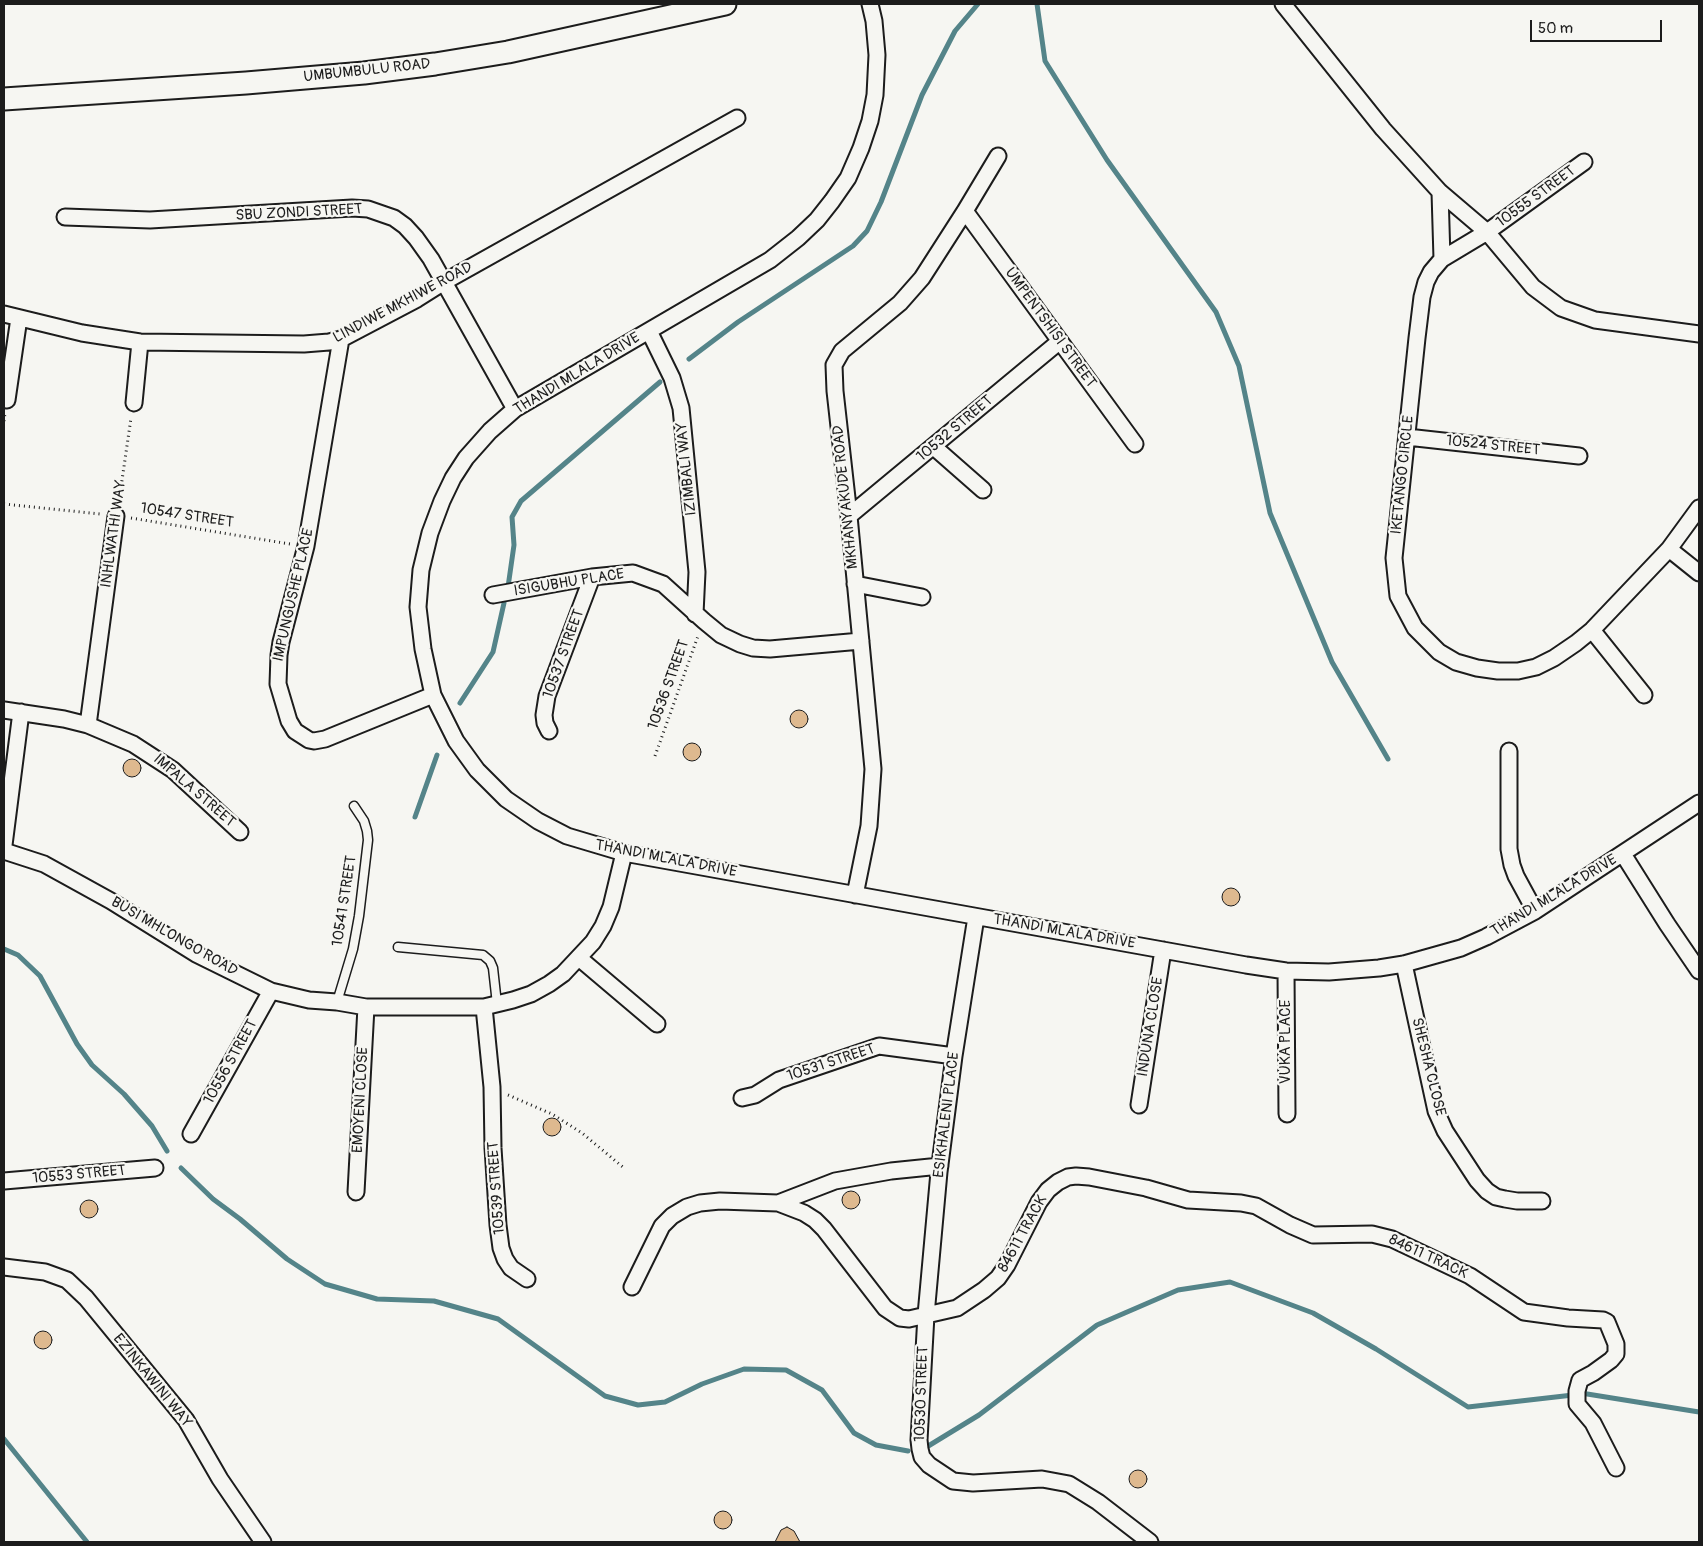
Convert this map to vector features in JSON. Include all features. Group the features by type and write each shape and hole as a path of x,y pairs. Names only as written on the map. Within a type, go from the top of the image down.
{"main road":[{"name":"UMBUMBULU ROAD","path":"4,99 246,83 364,73 435,64 526,48 725,4"}],"street":[{"name":"THANDI MLALA DRIVE","path":"870,4 877,55 875,95 870,121 848,178 832,201 798,238 770,260 515,409 490,431 466,458 453,478 442,501 430,533 420,570 418,607 423,648 433,695 456,741 478,770 506,799 538,821 567,836 624,853 1286,971 1349,971 1404,964 1461,948 1535,911 1699,803"},
{"path":"1283,4 1383,130 1440,192 1487,232 1533,287 1561,308 1595,320 1699,334"},
{"name":"LINDIWE MKHIWE ROAD","path":"4,314 110,338 140,342 311,344 330,342 341,339 417,299 444,282 737,118"},
{"name":"MKHANYAKUDE ROAD","path":"855,895 869,826 873,777 834,365 842,351 912,290 933,262 998,156"},
{"name":"10555 STREET","path":"1487,232 1584,162"},
{"path":"1440,192 1442,259"},
{"name":"SBU ZONDI STREET","path":"65,217 150,220 352,208 368,209 394,218 416,238 444,282 515,409"},
{"name":"UMPENTSHISI STREET","path":"965,211 1135,444"},
{"name":"IKETANGO CIRCLE","path":"1487,232 1442,259 1431,272 1422,296 1394,558 1398,596 1415,628 1439,652 1456,662 1477,668 1518,671 1536,667 1576,644 1592,630 1669,548 1699,508"},
{"path":"7,400 19,318"},
{"name":"IZIMBALI WAY","path":"650,331 672,378 681,408 695,546 699,618"},
{"name":"IMPUNGUSHE PLACE","path":"341,339 306,546 281,642 278,684 289,721 295,731 308,740 325,739 433,695"},
{"name":"10532 STREET","path":"849,516 1060,341"},
{"path":"134,403 140,342"},
{"name":"10524 STREET","path":"1407,437 1579,456"},
{"path":"934,447 983,490"},
{"name":"INHLWATHI WAY","path":"88,725 116,516"},
{"path":"1669,548 1699,573"},
{"name":"ISIGUBHU PLACE","path":"493,595 592,577 634,573 663,584 699,618 740,644 753,648 770,649 860,642"},
{"name":"10537 STREET","path":"549,731 544,715 546,696 592,577"},
{"path":"855,584 922,597"},
{"path":"1592,630 1644,695"},
{"name":"IMPALA STREET","path":"4,710 64,719 88,725 119,737 150,754 186,781 240,832"},
{"path":"4,845 21,712"},
{"path":"1509,751 1509,849 1516,876 1535,911"},
{"name":"BUSI MHLONGO ROAD","path":"4,851 44,864 111,901 196,954 271,991 309,1000 366,1007 491,1006 531,994 549,984 563,974 593,942 607,917 619,879 624,853"},
{"path":"1623,854 1699,971"},
{"name":"ESIKHALENI PLACE","path":"926,1315 940,1166 954,1056 976,917"},
{"name":"INDUNA CLOSE","path":"1139,1105 1163,950"},
{"path":"579,958 656,1024"},
{"name":"SHESHA CLOSE","path":"1404,964 1436,1111 1445,1130 1477,1180 1487,1192 1496,1197 1511,1200 1542,1201"},
{"name":"VUKA PLACE","path":"1286,971 1286,1114"},
{"name":"10556 STREET","path":"191,1134 271,991"},
{"name":"10539 STREET","path":"491,1006 496,1206 502,1248 511,1268 527,1279"},
{"name":"EMOYENI CLOSE","path":"356,1192 366,1007"},
{"name":"10531 STREET","path":"742,1098 760,1093 779,1080 879,1046 954,1056"},
{"path":"778,1203 835,1181 891,1171 940,1166"},
{"name":"10553 STREET","path":"4,1181 155,1168"},
{"name":"84611 TRACK","path":"926,1315 957,1308 998,1278 1010,1259 1039,1202 1053,1186 1068,1178 1076,1176 1099,1178 1146,1188 1188,1200 1241,1203 1256,1206 1290,1226 1313,1235 1372,1234 1392,1239 1470,1276 1524,1312 1568,1318 1603,1320 1607,1322 1616,1344 1616,1354 1593,1373 1580,1380 1577,1391 1577,1404 1593,1423 1616,1468"},
{"path":"632,1287 662,1226 672,1216 687,1206 720,1201 778,1203 793,1207 815,1220 838,1246 873,1294 893,1315 909,1319 926,1315"},
{"name":"EZINKAWINI WAY","path":"4,1267 45,1272 68,1280 86,1298 186,1420 220,1479 264,1542"},
{"name":"10530 STREET","path":"926,1315 919,1440 922,1457 929,1465 953,1481 962,1483 1042,1479 1069,1484 1098,1502 1150,1542"}],"lane":[{"name":"10541 STREET","path":"337,1002 353,949 368,840 364,822 354,806"},
{"path":"398,947 484,955 490,961 493,968 491,1006"}],"path":[{"name":"INHLWATHI WAY","path":"116,516 134,403"},
{"name":"10547 STREET","path":"4,504 116,516 306,546"},
{"name":"10536 STREET","path":"655,756 699,618"},
{"path":"492,1087 552,1114 582,1133 624,1168"}],"building":[{"path":"799,710 805,713 808,719 805,725 799,728 793,725 790,719 793,713"},
{"path":"692,743 698,746 701,752 698,758 692,761 686,758 683,752 686,746"},
{"path":"132,759 138,762 141,768 138,774 132,777 126,774 123,768 126,762"},
{"path":"1231,888 1237,891 1240,897 1237,903 1231,906 1225,903 1222,897 1225,891"},
{"path":"552,1118 558,1121 561,1127 558,1133 552,1136 546,1133 543,1127 546,1121"},
{"path":"851,1191 857,1194 860,1200 857,1206 851,1209 845,1206 842,1200 845,1194"},
{"path":"89,1200 95,1203 98,1209 95,1215 89,1218 83,1215 80,1209 83,1203"},
{"path":"43,1331 49,1334 52,1340 49,1346 43,1349 37,1346 34,1340 37,1334"},
{"path":"1138,1470 1144,1473 1147,1479 1144,1485 1138,1488 1132,1485 1129,1479 1132,1473"},
{"path":"723,1511 729,1514 732,1520 729,1526 723,1529 717,1526 714,1520 717,1514"},
{"path":"787,1527 794,1531 800,1542 775,1542 781,1530"}],"waterway":[{"path":"689,359 738,322 853,246 867,231 881,202 922,95 955,31 978,4"},
{"path":"1037,4 1045,61 1107,160 1216,312 1239,366 1270,513 1332,662 1388,759"},
{"path":"508,587 514,545 512,517 521,501 660,382"},
{"path":"460,703 493,652 504,603"},
{"path":"415,817 437,755"},
{"path":"4,949 18,955 40,976 77,1044 92,1065 124,1094 152,1126 167,1151"},
{"path":"181,1168 213,1199 287,1259 325,1284 377,1299 434,1301 498,1319 605,1396 638,1405 665,1402 702,1384 744,1369 786,1370 822,1390 854,1433 876,1445 908,1451"},
{"path":"925,1448 979,1415 1097,1325 1178,1290 1230,1282 1313,1313 1376,1349 1468,1407 1573,1395"},
{"path":"1581,1393 1699,1412"},
{"path":"4,1439 87,1542"}]}
